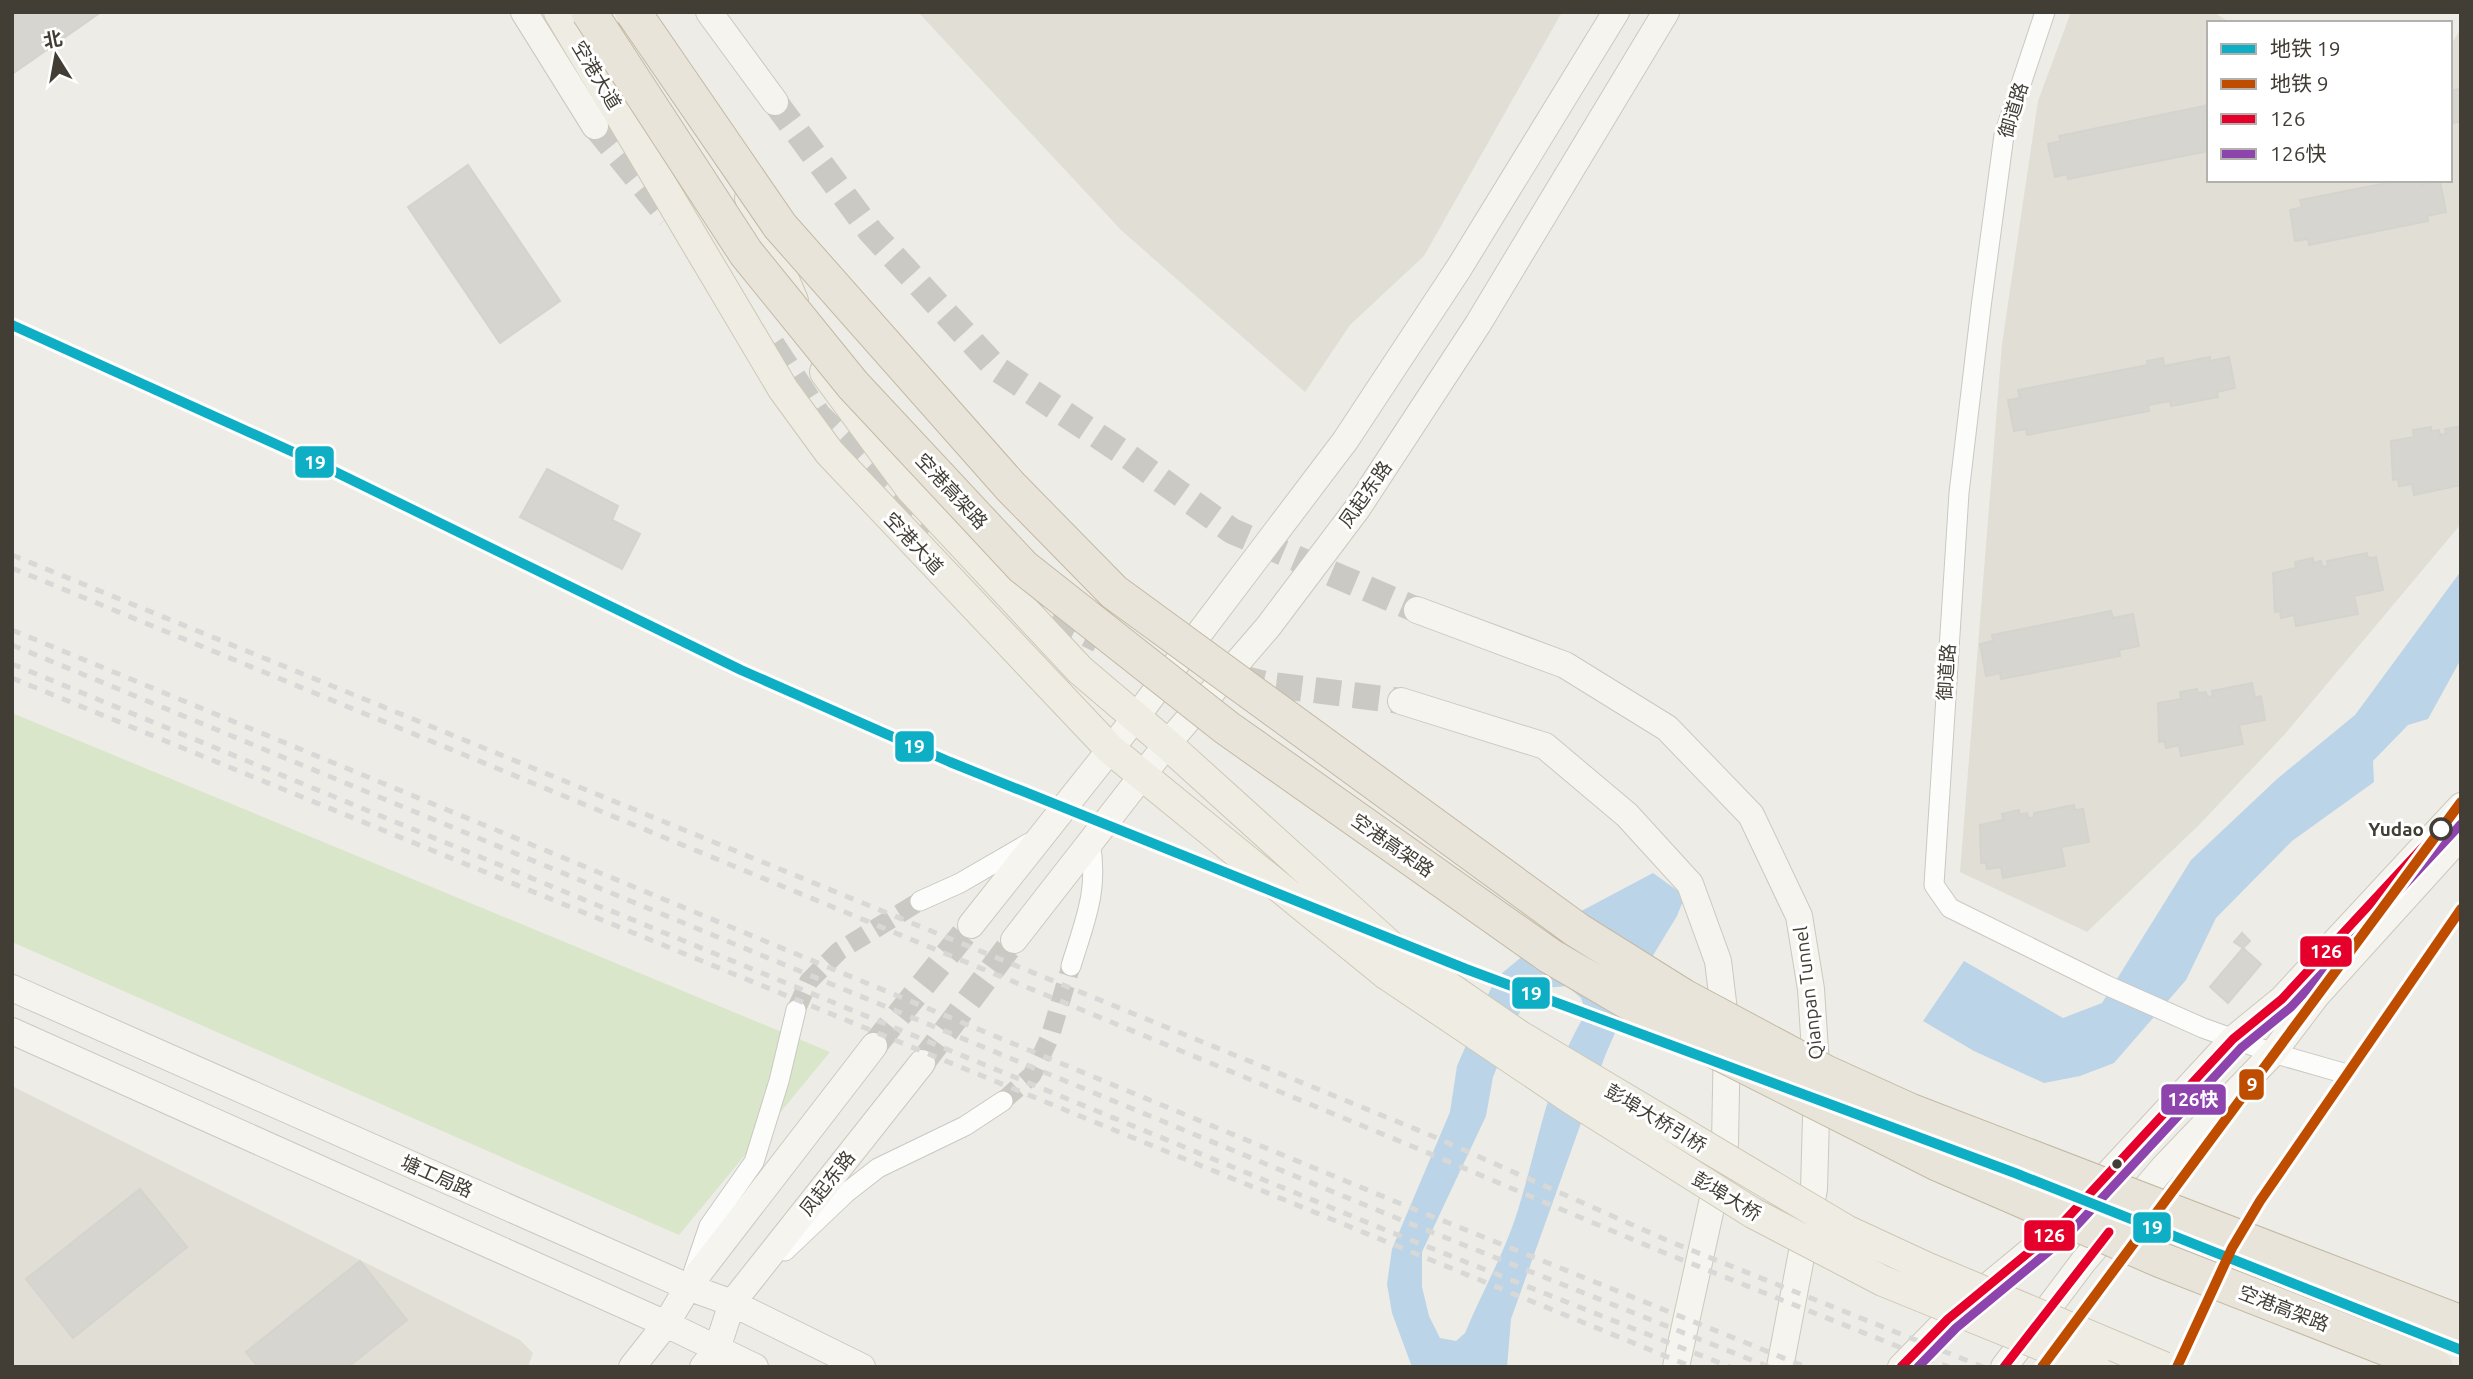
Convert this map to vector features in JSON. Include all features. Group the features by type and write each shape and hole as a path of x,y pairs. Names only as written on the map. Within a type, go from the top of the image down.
{"highway":[{"name":"空港高架路","path":"589,12 746,253 853,385 1023,567 1227,728 1550,956 1692,1039 1937,1163 2161,1260 2435,1367"},
{"name":"空港高架路","path":"633,12 780,226 1010,486 1114,592 1577,930 1684,997 1826,1073 1910,1111 2461,1323"}],"main road":[{"path":"524,12 595,126"},
{"name":"空港大道","path":"559,12 783,388 829,453 1110,750 1390,962"},
{"name":"空港大道","path":"653,12 700,89 734,158 806,334 831,383 911,489 1080,670 1167,744 1390,962"},
{"path":"709,12 775,102"},
{"path":"971,925 1110,750 1345,441 1459,268 1616,12"},
{"name":"凤起东路","path":"1014,940 1167,744 1268,626 1357,509 1478,324 1666,12"},
{"name":"Qianpan Tunnel","path":"1417,610 1565,664 1667,728 1751,815 1799,916 1811,989 1817,1081 1814,1189 1780,1367"},
{"path":"1401,701 1545,746 1627,815 1690,884 1718,961 1727,1035 1725,1144 1676,1367"},
{"path":"1901,1367 1948,1319 2057,1229 2233,1039 2282,999 2461,806"},
{"path":"2004,1367 2083,1262 2164,1167 2273,1053 2318,995 2461,836"},
{"name":"彭埠大桥引桥","path":"1390,962 1846,1230 1928,1268 2164,1367"},
{"name":"彭埠大桥","path":"1390,962 1573,1100 1753,1213 1883,1281 2095,1367"},
{"name":"塘工局路","path":"12,988 688,1287 732,1303 862,1367"},
{"name":"塘工局路","path":"12,1031 666,1324 710,1358 755,1367"},
{"path":"632,1367 666,1324 688,1287 874,1046"},
{"name":"凤起东路","path":"732,1303 922,1063"},
{"path":"710,1358 732,1303"}],"street":[{"name":"御道路","path":"2045,12 2004,135 1981,307 1959,493 1934,885 1950,908 2106,985 2233,1039 2343,1073"},
{"path":"920,901 1011,856 1047,831"},
{"path":"1071,966 1093,895 1095,869 1090,842"},
{"path":"688,1287 709,1226 754,1162 779,1081 796,1010"},
{"path":"732,1303 846,1193 878,1168 965,1126 1003,1101"}],"shaded area":[{"path":"918,12 1562,12 1424,256 1350,325 1305,392 1121,230"},
{"path":"2071,12 2213,12 2228,21 2207,21 2207,182 2452,182 2452,43 2461,29 2461,524 2285,734 2199,825 2087,932 1960,872 2002,344 2038,101"},
{"path":"12,1086 520,1340 533,1353 528,1367 12,1367"}],"green space":[{"path":"12,713 830,1052 679,1235 12,942"}],"water":[{"path":"2461,571 2461,659 2428,719 2408,725 2373,761 2374,782 2292,841 2216,918 2186,980 2114,1063 2080,1076 2044,1083 1974,1051 1923,1021 1964,961 2063,1018 2102,1003 2191,860 2277,779 2355,715"},
{"path":"1653,873 1685,896 1677,916 1638,980 1605,1056 1511,1319 1507,1367 1412,1367 1392,1313 1387,1284 1392,1249 1450,1112 1457,1066 1495,979 1570,917","holes":["1567,986 1581,998 1586,1013 1573,1036 1553,1085 1507,1241 1465,1333 1456,1341 1440,1338 1429,1316 1422,1287 1422,1252 1486,1116 1493,1077 1521,1009 1544,988"]}],"building":[{"path":"12,12 101,12 12,74"},
{"path":"2461,83 2461,121 2453,123 2452,91 2460,89"},
{"path":"2207,105 2207,151 2068,179 2067,174 2055,177 2048,144 2061,141 2059,136"},
{"path":"468,165 560,301 500,343 408,207"},
{"path":"2392,182 2420,182 2421,185 2440,182 2446,212 2427,216 2428,221 2309,245 2308,239 2295,241 2290,210 2302,207 2300,200"},
{"path":"2210,357 2210,361 2229,357 2235,388 2217,392 2218,397 2171,406 2170,401 2148,405 2149,411 2027,435 2026,429 2014,431 2008,400 2020,398 2018,390 2148,365 2147,361 2163,358 2164,366"},
{"path":"2461,426 2461,485 2414,495 2412,484 2399,486 2398,479 2393,480 2391,441 2414,437 2413,430 2431,427 2431,431 2439,430 2440,435 2446,434 2445,429"},
{"path":"547,469 618,506 612,520 640,534 622,569 520,517"},
{"path":"2367,553 2368,558 2376,557 2383,590 2354,596 2358,614 2296,626 2294,615 2281,618 2280,611 2275,612 2273,573 2296,568 2295,562 2313,558 2313,563 2321,561 2322,567 2328,566 2327,561"},
{"path":"2111,611 2113,618 2133,614 2139,646 2119,650 2120,656 2001,679 2000,673 1986,676 1980,644 1993,641 1992,635"},
{"path":"2252,683 2255,698 2261,696 2265,720 2239,725 2243,744 2181,756 2179,745 2166,748 2164,741 2159,742 2158,703 2181,699 2180,692 2197,689 2198,693 2206,692 2207,697 2213,696 2212,691"},
{"path":"2074,805 2075,810 2083,809 2089,842 2061,847 2065,866 2003,878 2001,867 1987,869 1986,863 1981,863 1980,825 2003,820 2002,814 2019,810 2020,815 2027,813 2029,819 2034,817 2034,813"},
{"path":"2242,933 2250,941 2243,948 2234,942"},
{"path":"2243,948 2261,964 2228,1003 2210,987"},
{"path":"140,1189 187,1247 73,1338 26,1279"},
{"path":"360,1261 407,1320 348,1367 258,1367 246,1352"}],"tunnel":[{"path":"775,102 871,232 996,368 1125,454 1232,531 1417,610"},
{"path":"595,126 669,217"},
{"path":"772,345 818,415 931,530"},
{"path":"1018,599 1099,640"},
{"path":"1238,677 1265,684 1401,701"},
{"path":"796,1010 809,981 839,951 920,901"},
{"path":"874,1046 971,925"},
{"path":"922,1063 1014,940"},
{"path":"1003,1101 1032,1075 1050,1037 1071,966"}],"railway":[{"path":"12,555 1430,1135 1671,1242 1983,1367"},
{"path":"12,568 1660,1251 1949,1367"},
{"path":"12,630 1399,1203 1806,1367"},
{"path":"12,645 1394,1217 1769,1367"},
{"path":"12,664 1388,1231 1730,1367"},
{"path":"12,678 1692,1367"}],"metro line":[{"name":"19","path":"12,325 313,461 741,670 950,762 1466,969 2015,1173 2461,1350"},
{"name":"9","path":"2042,1367 2461,802"},
{"name":"9","path":"2177,1367 2232,1248 2260,1201 2461,909"}],"transit line":[{"name":"126","path":"1901,1367 1948,1319 2057,1229 2233,1039 2282,999 2461,806"},
{"name":"126快","path":"1918,1367 1956,1328 2066,1237 2241,1048 2291,1007 2461,824"},
{"name":"126","path":"2004,1367 2109,1232"}],"place":[{"name":"Yudao","path":"2441,829"}]}
